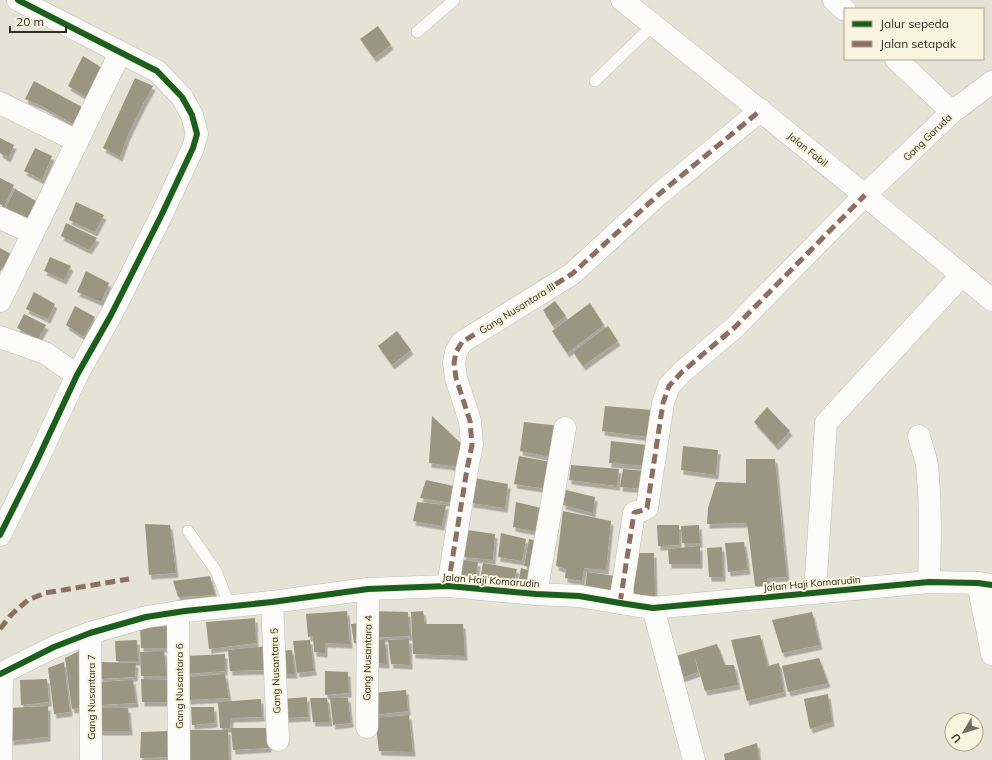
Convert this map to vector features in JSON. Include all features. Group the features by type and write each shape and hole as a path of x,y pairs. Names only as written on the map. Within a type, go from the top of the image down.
{"street":[{"path":"0,535 78,375 111,315 161,216 194,148 197,134 192,114 182,97 157,71 18,0"},
{"name":"Jalan Fabil","path":"622,0 865,195 992,300"},
{"path":"834,0 844,9"},
{"path":"0,301 120,53"},
{"path":"897,60 952,112"},
{"name":"Gang Garuda","path":"620,603 634,514 637,511 643,511 647,508 663,402 669,386 682,372 734,328 865,195 952,112 992,82"},
{"path":"0,103 77,142"},
{"name":"Gang Nusantara III","path":"448,586 466,469 472,445 470,421 456,378 454,363 456,352 462,342 572,274 658,195 760,110"},
{"path":"0,218 33,233"},
{"path":"815,593 826,422 962,275"},
{"path":"0,337 44,353 78,375"},
{"path":"536,594 564,428"},
{"path":"919,436 927,465 930,538 929,582"},
{"name":"Jalan Haji Komarudin","path":"1,674 54,648 90,634 146,617 368,589 448,586 536,594 579,596 653,608 929,582 985,584"},
{"path":"985,584 992,654"},
{"name":"Gang Nusantara 4","path":"367,727 368,589"},
{"name":"Gang Nusantara 5","path":"272,602 278,740"},
{"path":"653,608 694,760"},
{"name":"Gang Nusantara 6","path":"178,612 179,760"},
{"name":"Gang Nusantara 7","path":"90,634 91,760"},
{"path":"1,674 1,760"}],"lane":[{"path":"418,32 454,0"},
{"path":"595,81 653,25"},
{"path":"188,531 216,571 230,607"}],"building":[{"path":"378,26 391,45 374,58 360,39"},
{"path":"83,56 104,69 88,98 68,86"},
{"path":"135,78 153,86 127,137 120,157 103,148"},
{"path":"34,81 82,107 73,124 42,106 25,99"},
{"path":"0,138 14,145 8,158 0,153"},
{"path":"35,148 52,156 42,180 24,171"},
{"path":"0,178 14,185 4,207 0,204"},
{"path":"15,189 36,201 26,221 5,210"},
{"path":"76,202 104,215 95,232 69,220"},
{"path":"66,223 97,238 89,250 61,236"},
{"path":"0,248 11,254 0,272"},
{"path":"50,257 71,266 64,280 44,271"},
{"path":"86,271 109,283 101,302 77,292"},
{"path":"34,292 55,304 48,319 26,309"},
{"path":"555,301 566,316 553,326 543,310"},
{"path":"590,303 604,325 567,353 552,331"},
{"path":"75,306 95,317 84,337 66,325"},
{"path":"24,314 46,325 38,339 17,328"},
{"path":"608,326 618,341 583,366 573,352"},
{"path":"397,331 411,350 392,365 378,346"},
{"path":"605,406 652,410 648,437 602,431"},
{"path":"767,407 790,431 776,446 754,422"},
{"path":"432,416 466,448 459,467 429,463"},
{"path":"524,422 560,426 555,458 520,451"},
{"path":"611,441 647,445 644,466 609,463"},
{"path":"683,446 718,450 716,475 681,470"},
{"path":"519,456 551,462 546,489 514,484"},
{"path":"746,459 775,459 787,577 767,578 768,586 755,586 747,523 707,524 708,508 716,482 746,483"},
{"path":"571,465 619,469 617,486 569,480"},
{"path":"623,469 645,471 644,489 620,487"},
{"path":"474,478 508,484 505,508 471,503"},
{"path":"426,480 458,487 453,503 420,498"},
{"path":"566,490 595,497 593,513 563,505"},
{"path":"417,502 446,505 442,526 413,521"},
{"path":"516,502 541,508 538,532 513,527"},
{"path":"563,511 611,521 606,570 584,568 582,581 565,578 566,569 556,566"},
{"path":"145,524 170,525 176,573 149,575"},
{"path":"657,525 679,525 679,545 658,546"},
{"path":"699,525 700,543 682,543 681,526"},
{"path":"467,530 495,534 493,560 463,557"},
{"path":"501,533 526,539 522,561 498,557"},
{"path":"529,539 543,542 538,569 524,566"},
{"path":"744,542 748,570 728,572 725,543"},
{"path":"700,546 700,564 669,564 668,549"},
{"path":"722,547 723,577 709,577 707,548"},
{"path":"634,553 654,553 655,596 634,595"},
{"path":"455,559 478,562 476,576 454,575"},
{"path":"483,563 517,569 513,585 480,580"},
{"path":"521,568 537,573 535,587 518,584"},
{"path":"587,572 622,577 619,594 585,590"},
{"path":"210,576 215,595 178,597 173,581"},
{"path":"347,611 350,644 325,643 325,653 314,652 313,636 308,637 306,614"},
{"path":"371,611 408,612 410,636 372,638"},
{"path":"423,611 425,624 463,624 465,656 413,654 411,612"},
{"path":"812,612 820,645 782,653 772,620"},
{"path":"255,618 256,643 209,649 206,622"},
{"path":"364,623 365,643 354,643 351,624"},
{"path":"172,626 174,648 141,648 140,627"},
{"path":"760,635 768,666 779,663 784,692 747,701 731,640"},
{"path":"409,639 410,665 391,664 388,640"},
{"path":"137,640 138,661 116,661 115,641"},
{"path":"310,640 314,671 297,673 293,641"},
{"path":"370,640 385,640 387,664 371,663"},
{"path":"717,644 725,665 734,665 738,685 705,691 694,655 698,672 679,679 672,657"},
{"path":"268,646 268,670 230,671 228,650"},
{"path":"85,648 87,707 72,709 65,658"},
{"path":"292,650 295,674 280,674 278,651"},
{"path":"164,651 167,676 141,676 140,652"},
{"path":"225,654 225,671 187,674 186,656"},
{"path":"819,658 828,683 788,692 782,666"},
{"path":"64,662 70,712 54,714 48,668"},
{"path":"99,662 136,663 135,677 100,679"},
{"path":"325,671 348,672 349,693 325,695"},
{"path":"225,674 229,698 188,700 186,677"},
{"path":"47,679 49,702 21,705 20,680"},
{"path":"141,679 178,680 177,702 142,702"},
{"path":"133,680 136,703 99,705 98,682"},
{"path":"406,690 408,711 374,715 372,693"},
{"path":"828,694 832,722 810,729 804,699"},
{"path":"307,697 308,717 285,718 282,699"},
{"path":"310,698 327,698 330,722 313,722"},
{"path":"330,698 348,698 351,723 333,725"},
{"path":"261,699 262,717 231,718 230,728 220,728 218,702"},
{"path":"48,706 48,737 11,741 9,708"},
{"path":"191,707 214,707 215,723 192,725"},
{"path":"97,708 128,708 130,731 98,731"},
{"path":"409,715 413,752 379,751 375,718"},
{"path":"231,728 270,728 269,748 233,750"},
{"path":"187,730 228,730 229,760 189,760"},
{"path":"171,731 173,757 140,758 141,732"},
{"path":"757,743 759,760 725,760 724,754"}],"marked path":[{"path":"448,586 472,445 470,421 456,378 454,363 456,352 462,342 572,274 658,195 761,110"},
{"path":"620,603 634,513 647,508 663,403 669,386 682,372 734,328 865,195"},
{"path":"0,629 11,615 28,600 45,593 129,579"}],"cycle path":[{"path":"0,535 77,375 111,315 161,216 193,148 197,134 192,115 182,97 157,71 18,0"},
{"path":"0,674 54,647 90,633 146,617 368,589 448,586 536,594 579,596 653,608 929,582 978,583 992,585"}]}
